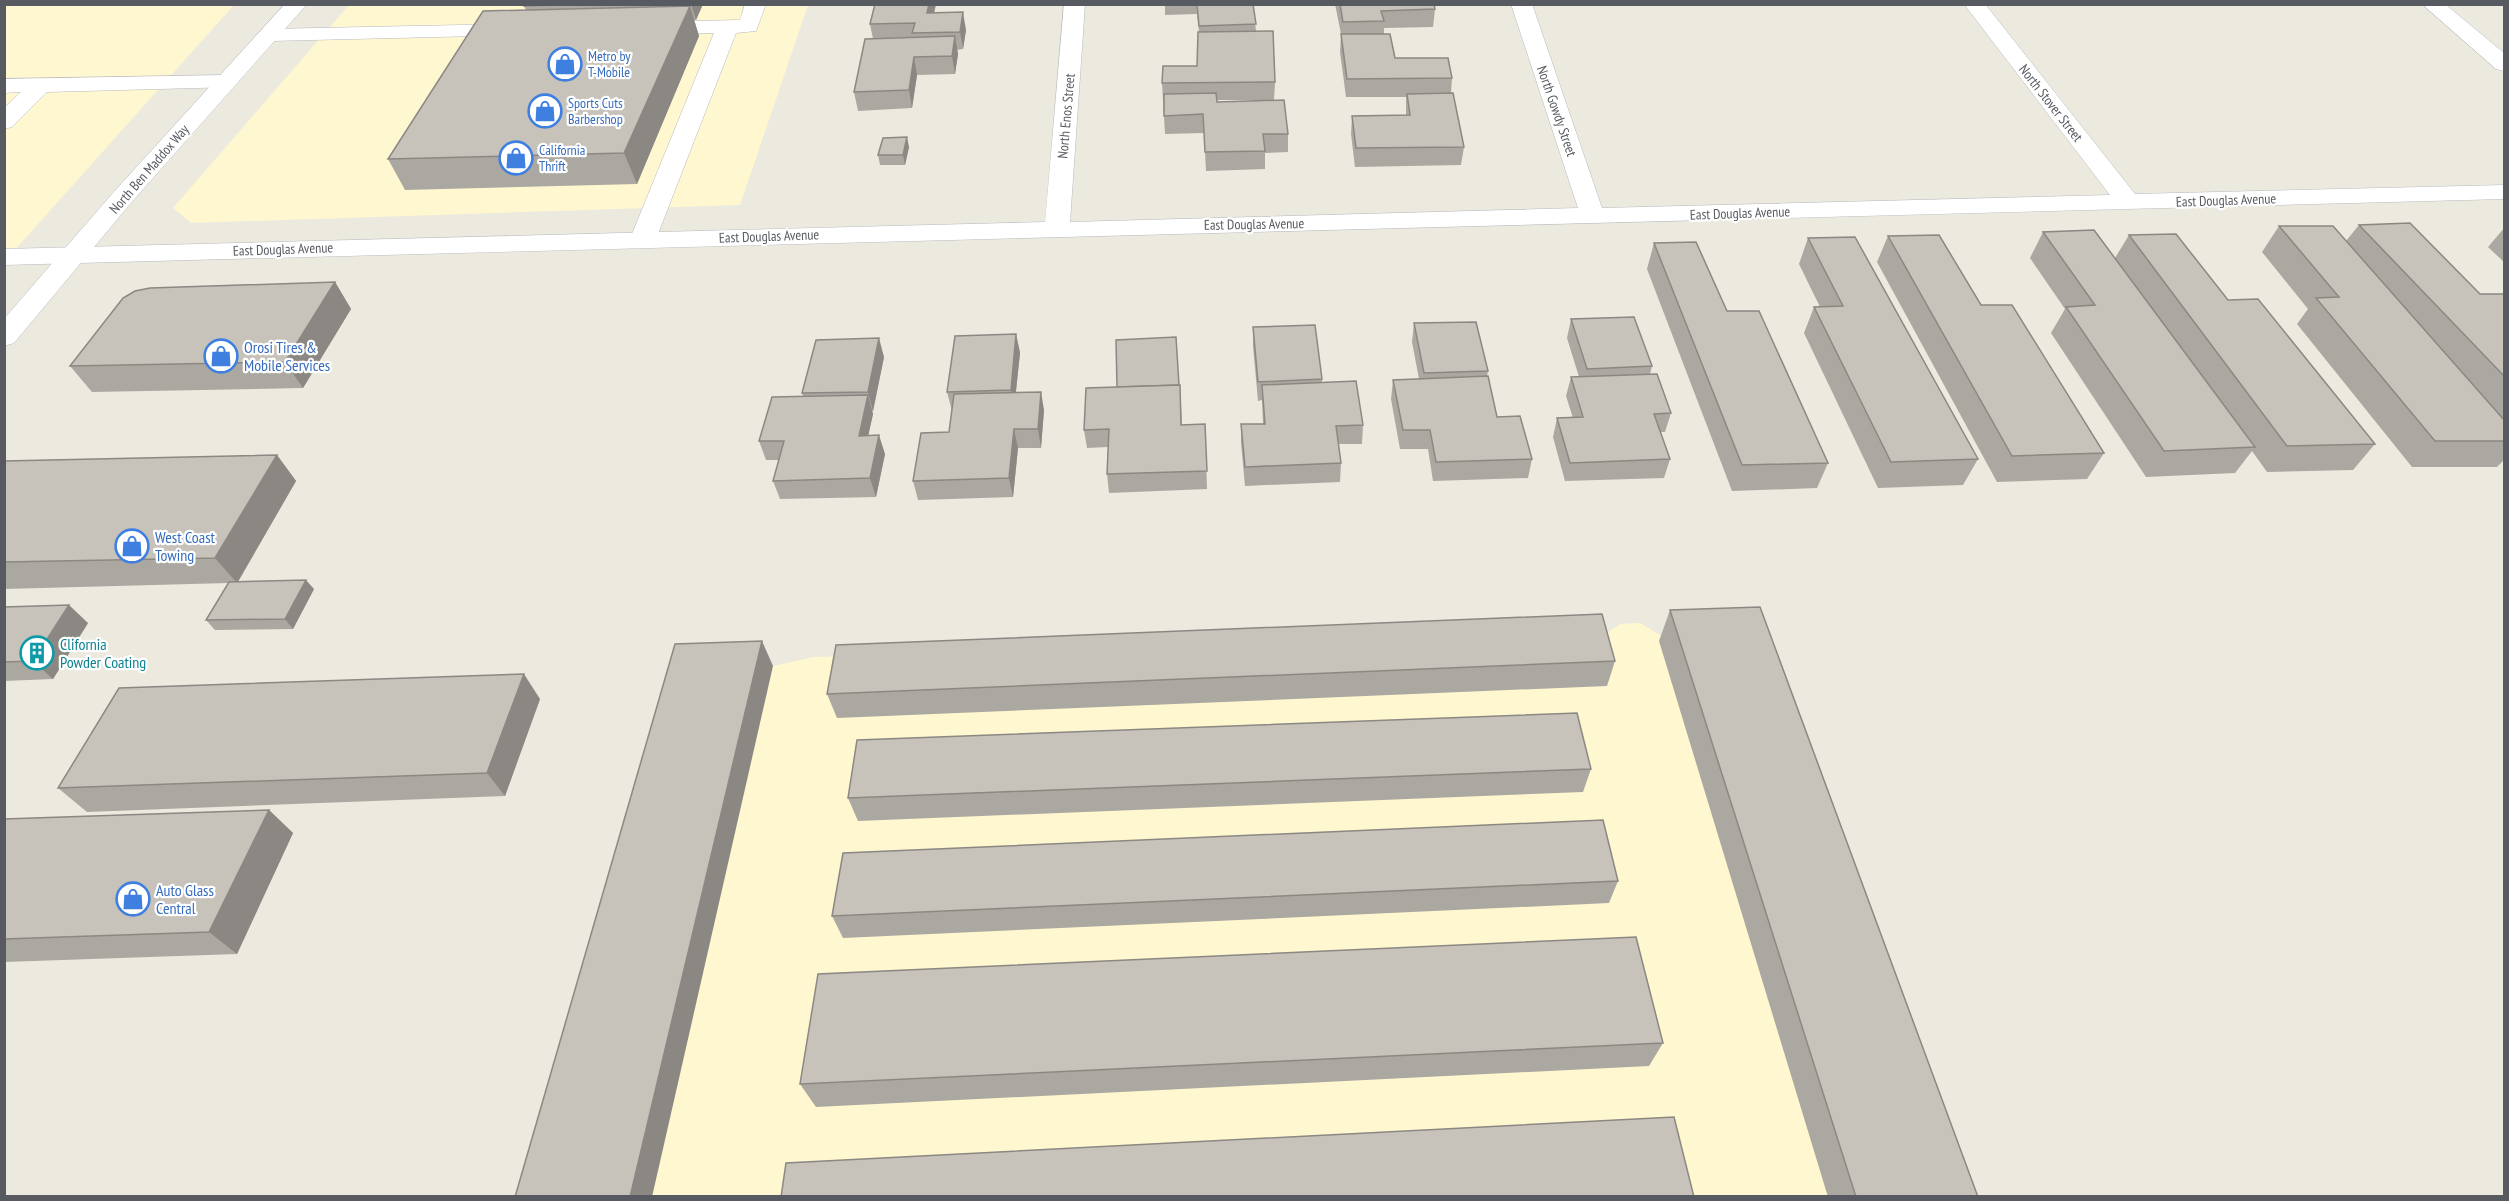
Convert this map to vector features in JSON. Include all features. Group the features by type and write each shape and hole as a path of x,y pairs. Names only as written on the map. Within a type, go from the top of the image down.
{"street":[{"name":"North Ben Maddox Way","path":"4,337 225,82 297,4"},
{"path":"633,28 748,26 756,4"},
{"name":"North Enos Street","path":"1057,228 1075,4"},
{"name":"North Gowdy Street","path":"1521,4 1593,217"},
{"name":"North Stover Street","path":"1974,4 2128,202"},
{"path":"2432,4 2505,64"},
{"path":"643,239 728,26"},
{"path":"270,35 537,30"},
{"path":"4,86 225,82"},
{"path":"4,122 41,85"},
{"name":"East Douglas Avenue","path":"4,257 2505,192"}],"shaded area":[{"path":"5,5 234,5 5,261"},
{"path":"349,5 808,5 740,205 191,223 173,208"},
{"path":"1640,623 1663,637 1955,1196 541,1196 688,670 773,666 814,657 1601,637 1620,624"}],"building":[{"path":"525,4 586,4 524,6"},
{"path":"875,4 929,4 927,13 963,12 960,32 912,33 915,23 870,24"},
{"path":"1197,4 1253,4 1256,24 1199,26"},
{"path":"1340,4 1434,4 1435,9 1381,11 1384,21 1343,22"},
{"path":"690,6 624,153 388,159 483,11"},
{"path":"1273,31 1275,82 1162,83 1163,66 1197,66 1198,32"},
{"path":"1341,34 1390,34 1395,58 1448,58 1452,78 1347,79"},
{"path":"955,36 952,56 914,57 909,90 854,92 865,39"},
{"path":"1216,93 1217,102 1284,100 1288,134 1263,134 1265,151 1205,152 1203,114 1164,116 1164,94"},
{"path":"1453,93 1464,147 1356,148 1352,116 1410,115 1407,94"},
{"path":"907,137 903,155 878,155 883,138"},
{"path":"2410,223 2480,294 2505,294 2505,377 2359,225"},
{"path":"2279,226 2333,226 2505,421 2505,441 2435,441 2316,298 2339,297"},
{"path":"2094,230 2255,447 2164,451 2066,307 2095,305 2043,232"},
{"path":"2176,234 2228,300 2258,299 2375,444 2287,446 2129,235"},
{"path":"1939,235 1981,305 2012,305 2104,453 2012,456 1888,236"},
{"path":"1855,237 1978,459 1891,462 1814,307 1843,306 1808,238"},
{"path":"1696,242 1727,311 1759,311 1828,463 1742,465 1654,243"},
{"path":"335,282 285,362 70,366 123,298 135,291 150,288"},
{"path":"1634,317 1652,366 1587,369 1571,319"},
{"path":"1476,322 1488,371 1424,373 1414,323"},
{"path":"1315,325 1322,379 1258,382 1253,327"},
{"path":"1016,334 1011,390 947,392 955,336"},
{"path":"1176,337 1179,385 1117,387 1116,340"},
{"path":"879,338 868,392 802,393 816,340"},
{"path":"1657,374 1671,413 1654,414 1670,459 1570,463 1557,418 1583,417 1571,377"},
{"path":"1488,376 1497,417 1520,416 1532,459 1436,462 1430,430 1403,430 1393,380"},
{"path":"1356,381 1363,425 1336,426 1341,463 1245,467 1241,424 1265,424 1262,385"},
{"path":"1180,385 1181,425 1205,424 1207,471 1107,474 1109,429 1084,430 1086,388"},
{"path":"1041,392 1038,429 1014,429 1009,478 913,481 921,433 949,432 954,394"},
{"path":"868,395 859,436 879,435 870,478 773,481 784,441 759,441 772,397"},
{"name":"West Coast Towing","path":"277,455 215,558 4,562 4,461"},
{"path":"306,580 285,619 206,620 229,582"},
{"path":"69,605 33,661 4,662 4,607"},
{"path":"1760,607 1978,1197 1856,1197 1670,610"},
{"path":"1602,614 1615,661 827,694 836,645"},
{"path":"762,641 630,1197 515,1197 675,644"},
{"path":"524,674 487,773 58,788 119,688"},
{"path":"1577,713 1591,769 848,798 857,740"},
{"name":"Auto Glass Central","path":"269,810 209,932 4,939 4,819"},
{"path":"1603,820 1618,881 832,916 843,853"},
{"path":"1636,937 1663,1043 800,1084 818,974"},
{"path":"1674,1117 1694,1197 781,1197 786,1163"}],"place":[{"name":"Metro by T-Mobile","path":"565,64"},
{"name":"Sports Cuts Barbershop","path":"545,111"},
{"name":"California Thrift","path":"516,158"},
{"name":"Orosi Tires & Mobile Services","path":"221,356"},
{"name":"West Coast Towing","path":"132,546"},
{"name":"Clifornia Powder Coating","path":"37,653"},
{"name":"Auto Glass Central","path":"133,899"}]}
